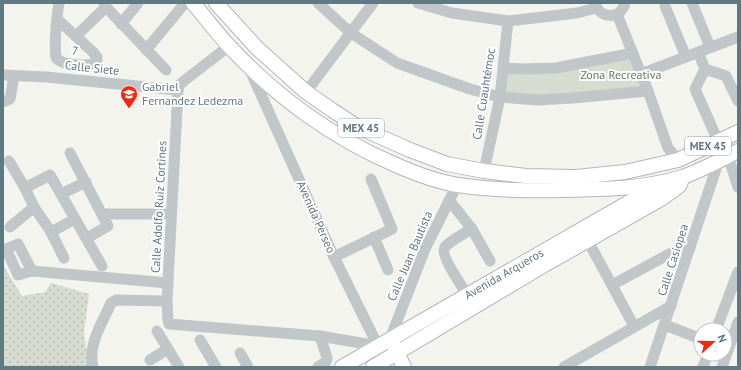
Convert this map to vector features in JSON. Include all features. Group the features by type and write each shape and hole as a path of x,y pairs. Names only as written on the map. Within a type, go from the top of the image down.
{"main road":[{"name":"MEX 45","path":"193,3 229,46 278,92 336,135 374,156 412,172 457,185 522,191 618,189 682,177 728,156"},
{"name":"MEX 45","path":"216,3 257,48 306,92 358,127 410,150 447,164 484,171 526,176 576,177 625,172 678,160 738,132"},
{"path":"678,160 682,177"},
{"path":"662,163 666,181"},
{"name":"Avenida Arqueros","path":"373,367 390,360 674,190 679,186 682,177"},
{"name":"Avenida Arqueros","path":"342,367 666,181"},
{"name":"Avenida Perseo","path":"384,342 390,360 404,367"}],"street":[{"name":"7","path":"57,19 97,57 97,61 94,64 63,63 56,58 54,41 59,3"},
{"path":"121,24 138,3"},
{"path":"146,50 185,3"},
{"path":"318,3 351,33 397,63 441,80 500,97 538,100 648,91"},
{"path":"306,92 373,3"},
{"path":"418,3 452,13 508,21 577,13 595,5 602,14 607,16 617,14 621,11 624,3"},
{"path":"692,3 710,47"},
{"name":"7","path":"76,36 105,5 121,24 166,70"},
{"path":"665,6 686,57"},
{"path":"617,14 648,91 668,148 678,160"},
{"name":"Calle Cuauhtémoc","path":"484,171 500,97 508,21"},
{"path":"641,74 738,36"},
{"path":"178,90 180,84 229,46"},
{"path":"698,52 705,68 726,76 738,100"},
{"path":"504,68 556,68 632,53"},
{"name":"Avenida Perseo","path":"248,64 334,257 384,342"},
{"path":"705,68 695,89 718,142"},
{"name":"Calle Siete","path":"3,75 46,77 178,90"},
{"path":"3,102 10,99 14,76"},
{"name":"Calle Adolfo Ruiz Cortines","path":"178,90 167,301 169,324 320,336"},
{"path":"662,163 668,148"},
{"path":"70,153 108,226 87,238"},
{"path":"728,156 738,186"},
{"name":"Calle Casiopea","path":"650,367 690,248 728,156"},
{"path":"9,161 34,207 51,232 64,258"},
{"path":"25,188 50,175 102,266"},
{"path":"334,257 392,229 370,178"},
{"path":"61,194 86,182"},
{"name":"Calle Juan Bautista","path":"384,342 425,249 448,200 457,185"},
{"path":"448,200 472,229 490,261"},
{"path":"10,227 34,207"},
{"path":"102,214 171,214"},
{"path":"51,232 75,219"},
{"path":"467,295 446,260 444,252 445,247 472,229"},
{"path":"374,237 388,270"},
{"path":"588,241 634,326"},
{"path":"612,285 684,246 690,248"},
{"path":"32,271 168,283"},
{"path":"719,322 738,272"},
{"path":"93,367 92,361 94,344 111,303 116,300 167,301"},
{"path":"564,367 671,306"},
{"path":"722,367 738,322"},
{"path":"665,325 693,336"},
{"path":"156,331 179,367"},
{"path":"318,367 326,362 327,358 320,336 384,342"},
{"path":"200,340 216,367"},
{"path":"150,360 168,349"},
{"path":"240,353 248,367"}],"green space":[{"name":"Zona Recreativa","path":"633,53 648,91 500,97 504,68 523,69"},
{"path":"3,265 22,296 45,292 51,283 89,294 84,333 89,367 3,367"}],"place":[{"name":"Gabriel Fernandez Ledezma","path":"129,109"}]}
